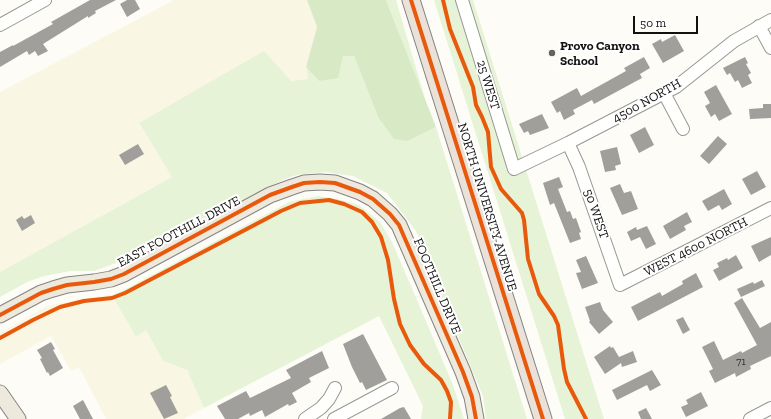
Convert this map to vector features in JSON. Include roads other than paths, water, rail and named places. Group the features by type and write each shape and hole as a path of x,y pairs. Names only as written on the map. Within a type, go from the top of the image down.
{"highway":[{"name":"NORTH UNIVERSITY AVENUE","path":"411,0 543,419"}],"main road":[{"name":"EAST FOOTHILL DRIVE","path":"0,315 41,293 52,289 67,285 105,280 124,274 270,195 304,183 335,183 345,186"},
{"name":"FOOTHILL DRIVE","path":"345,186 373,199 390,214 398,226 410,248 463,372 472,397 476,419"},
{"path":"0,393 18,419"}],"street":[{"path":"0,25 45,0"},
{"name":"25 WEST","path":"462,0 514,169"},
{"name":"4500 NORTH","path":"514,169 664,94 676,87 734,41 771,20"},
{"path":"759,26 771,48"},
{"path":"664,94 683,129"},
{"name":"50 WEST","path":"568,143 579,167 620,285"},
{"name":"WEST 4600 NORTH","path":"620,285 771,208"},
{"path":"305,419 321,408 329,399 335,388"},
{"path":"334,419 392,388"},
{"path":"750,419 771,408"}],"place":[{"name":"Provo Canyon School","path":"552,53"}]}
